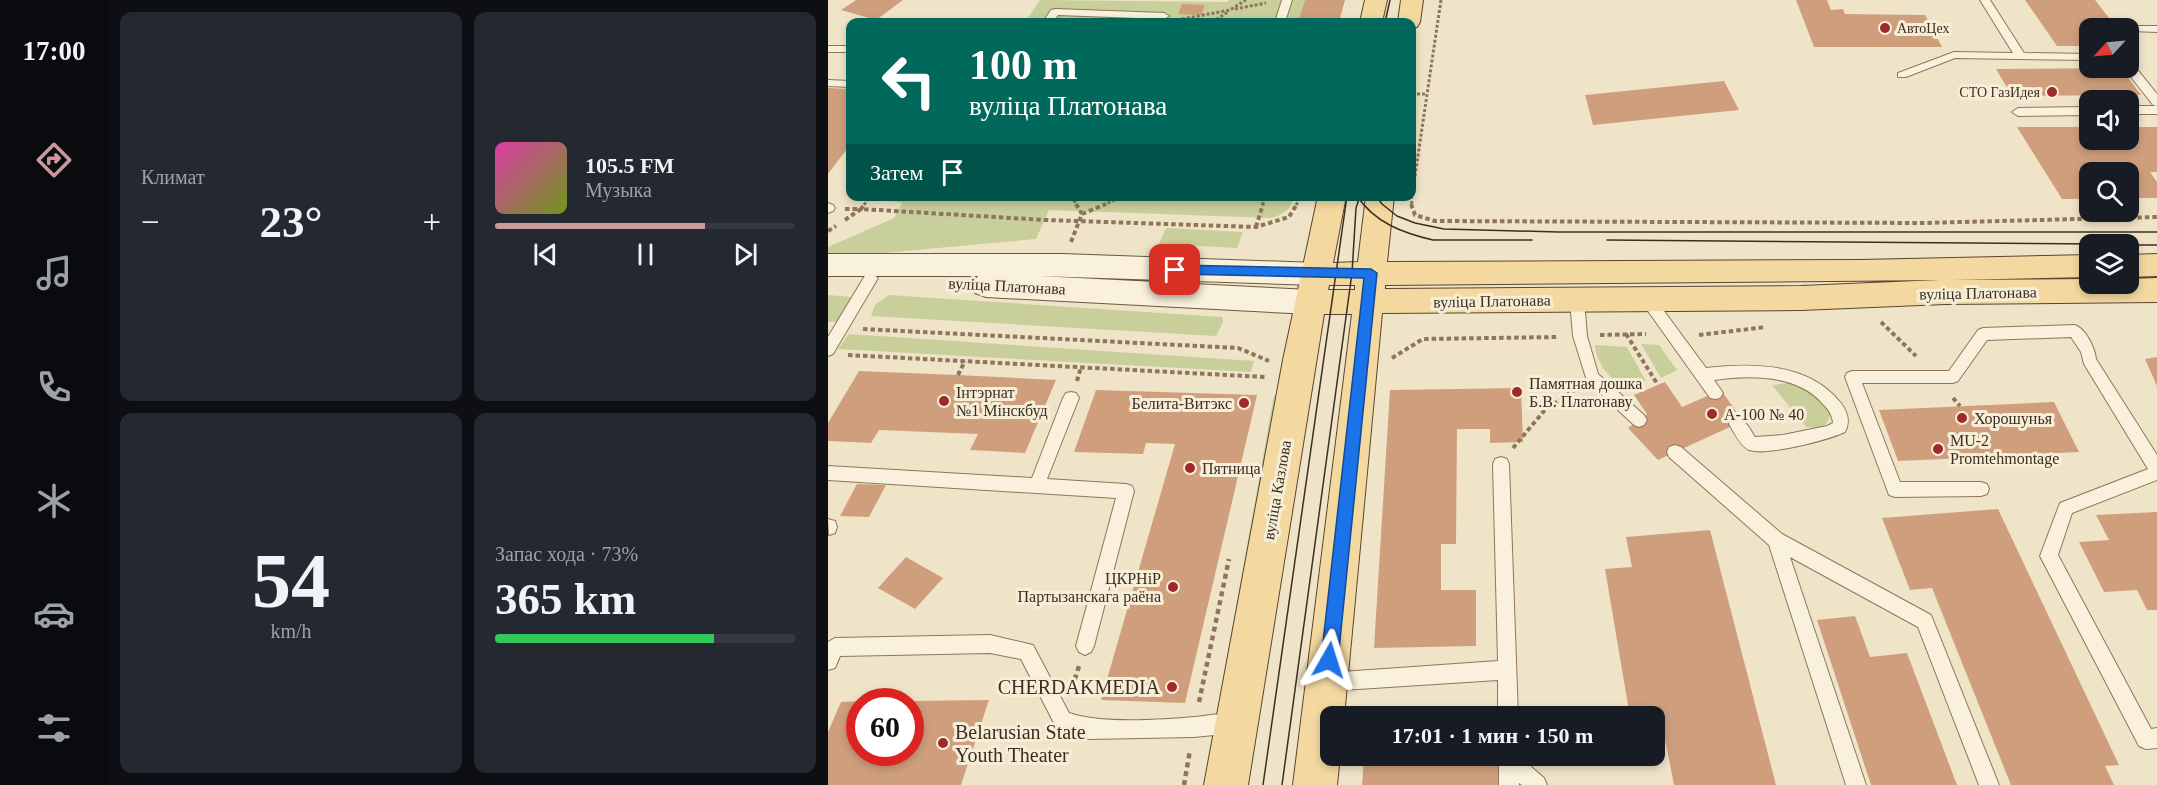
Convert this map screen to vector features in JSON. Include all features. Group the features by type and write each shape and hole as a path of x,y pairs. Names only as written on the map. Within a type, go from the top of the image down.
{"main road":[{"path":"1372,18 1376,0"},
{"path":"1410,18 1412,0"},
{"name":"вуліца Казлова","path":"1226,785 1313,288 1331,201"},
{"path":"1315,785 1379,201"},
{"name":"вуліца Платонава","path":"828,265 1062,265 1313,288 2079,266"},
{"path":"2139,266 2157,265"},
{"name":"вуліца Платонава","path":"828,278 871,278 1236,300 1313,288"},
{"name":"вуліца Платонава","path":"1369,288 1577,300 2157,290"}],"lane":[{"path":"1281,18 1287,0"},
{"path":"1985,0 2021,56"},
{"path":"1051,18 1055,12 1164,16"},
{"path":"2139,29 2157,29"},
{"path":"828,49 846,49"},
{"path":"1902,75 1954,55 2079,57"},
{"path":"2138,78 2157,102"},
{"path":"828,83 846,84"},
{"path":"2139,110 2157,110"},
{"path":"2018,112 2079,111"},
{"path":"834,352 842,328 871,278"},
{"path":"1577,300 1580,336 1592,377 1639,420"},
{"path":"1648,300 1714,393"},
{"path":"1981,489 1895,490 1852,377 1953,377 1983,334 2075,331 2157,471 2066,508 2049,556 2146,739 2157,738"},
{"path":"1702,375 1731,371 1778,373 1810,385 1829,399 1840,414 1841,422 1840,427 1830,432 1783,442 1751,444 1737,424"},
{"path":"1037,485 1071,398"},
{"path":"1675,452 1776,540 1925,621 1989,785"},
{"path":"1501,464 1508,706"},
{"path":"828,473 1126,491 1085,646"},
{"path":"1776,540 1856,785"},
{"path":"828,661 835,647 990,644 1026,651 1063,720 1089,729 1194,727 1237,722"},
{"path":"1327,682 1507,670"},
{"path":"1509,766 1509,785"},
{"path":"1517,766 1537,785"}],"path":[{"path":"1218,18 1246,0"},
{"path":"1416,162 1441,0"},
{"path":"1188,18 1271,2"},
{"path":"1416,94 1426,94"},
{"path":"828,231 861,209 867,201"},
{"path":"1074,201 1082,214 1080,221"},
{"path":"1082,214 1112,201"},
{"path":"1256,227 1263,201"},
{"path":"829,208 1080,221 1256,227 1289,217 1298,201"},
{"path":"1411,201 1415,215 1435,220 1923,223 2157,217"},
{"path":"1386,361 1423,339 1626,334 1707,335 1778,325"},
{"path":"842,328 1238,348 1269,359 1264,389"},
{"path":"1626,334 1658,385"},
{"path":"834,352 1266,377"},
{"path":"958,375 965,361"},
{"path":"1501,464 1544,411 1592,377"},
{"path":"1184,785 1230,552"},
{"path":"1063,720 1085,646"}],"green space":[{"path":"1040,0 1227,2 1229,0 1305,0 1299,18 1028,18"},
{"path":"892,201 1292,201 1286,211 1271,218 1049,210 1036,239 828,258 828,247 894,218 902,203"},
{"path":"1166,228 1243,232 1237,248 1159,244"},
{"path":"828,295 852,297 853,304 838,322 828,322"},
{"path":"889,295 1222,317 1223,322 1216,336 871,316 875,305"},
{"path":"849,334 1254,361 1251,372 838,349"},
{"path":"1641,344 1659,345 1677,370 1661,378"},
{"path":"1595,345 1627,347 1646,381 1623,388 1601,364"},
{"path":"1788,383 1802,385 1829,406 1829,418 1821,428 1806,427 1772,385"},
{"path":"1274,395 1278,397 1228,690 1220,697"}],"building":[{"path":"856,0 903,0 879,18 869,18 841,10"},
{"path":"1305,0 1345,0 1340,18 1299,18"},
{"path":"1796,0 1827,0 1831,10 1843,9 1845,14 1925,15 1942,47 1814,47"},
{"path":"2025,0 2095,0 2109,18 2079,18 2079,46 2057,46"},
{"path":"1182,4 1205,5 1201,15 1178,14"},
{"path":"2079,68 2079,78 2128,78 2137,90 2079,90 2079,95 2012,96 1996,69"},
{"path":"1724,81 1739,110 1593,125 1585,95"},
{"path":"828,88 846,89 846,150 828,174"},
{"path":"2017,127 2079,127 2079,150 2139,150 2139,127 2157,127 2157,172 2150,172 2157,182 2157,198 2139,198 2139,162 2079,162 2079,199 2062,199"},
{"path":"2157,357 2157,386 2145,359"},
{"name":"Інтэрнат №1 Мінскбуд","path":"859,371 1056,380 1025,453 970,450 978,434 879,430 871,443 828,441 828,423"},
{"path":"1665,382 1682,407 1721,390 1743,421 1658,460 1628,428 1647,414 1634,395"},
{"path":"1521,388 1523,442 1490,443 1490,429 1457,429 1456,544 1441,544 1441,590 1476,590 1476,646 1374,648 1390,390"},
{"path":"1096,390 1257,395 1185,703 1101,700 1175,444 1146,443 1143,454 1074,452"},
{"path":"2054,402 2079,452 1991,456 1994,464 1968,465 1965,458 1898,461 1879,410"},
{"path":"857,484 886,485 869,517 840,516"},
{"path":"1998,509 2119,765 2105,766 2114,785 2011,785 1932,588 1910,590 1882,518"},
{"path":"2157,512 2157,610 2147,610 2137,590 2104,592 2079,542 2109,540 2096,515"},
{"path":"1710,530 1776,785 1674,785 1665,739 1665,706 1628,706 1605,569 1632,567 1626,537"},
{"path":"906,557 943,578 915,609 878,588"},
{"path":"1855,616 1870,657 1907,653 1957,785 1871,785 1817,620"},
{"name":"Belarusian State Youth Theater","path":"989,700 961,785 828,785 828,732 841,702 846,702 846,766 924,766 924,701"},
{"path":"1363,766 1501,766 1501,785 1362,785"}],"tram line":[{"path":"1386,18 1390,0"},
{"path":"1263,785 1346,201"},
{"path":"1282,785 1352,273 1358,201"},
{"path":"1361,201 1381,220 1401,230 1433,240 1532,240"},
{"path":"1380,201 1397,216 1415,223 1444,229 1558,232 2157,232"},
{"path":"1607,240 2079,244"},
{"path":"2139,245 2157,245"}],"place":[{"name":"АвтоЦех","path":"1885,28"},
{"name":"СТО ГазИдея","path":"2052,92"},
{"name":"Памятная дошка Б.В. Платонаву","path":"1517,392"},
{"name":"Інтэрнат №1 Мінскбуд","path":"944,401"},
{"name":"Белита-Витэкс","path":"1244,403"},
{"name":"А-100 № 40","path":"1712,414"},
{"name":"Хорошунья","path":"1962,418"},
{"name":"MU-2 Promtehmontage","path":"1938,449"},
{"name":"Пятница","path":"1190,468"},
{"name":"ЦКРНіР Партызанскага раёна","path":"1173,587"},
{"name":"CHERDAKMEDIA","path":"1172,687"},
{"name":"Belarusian State Youth Theater","path":"943,743"}],"route":[{"path":"1175,270 1371,273 1329,660"}]}
